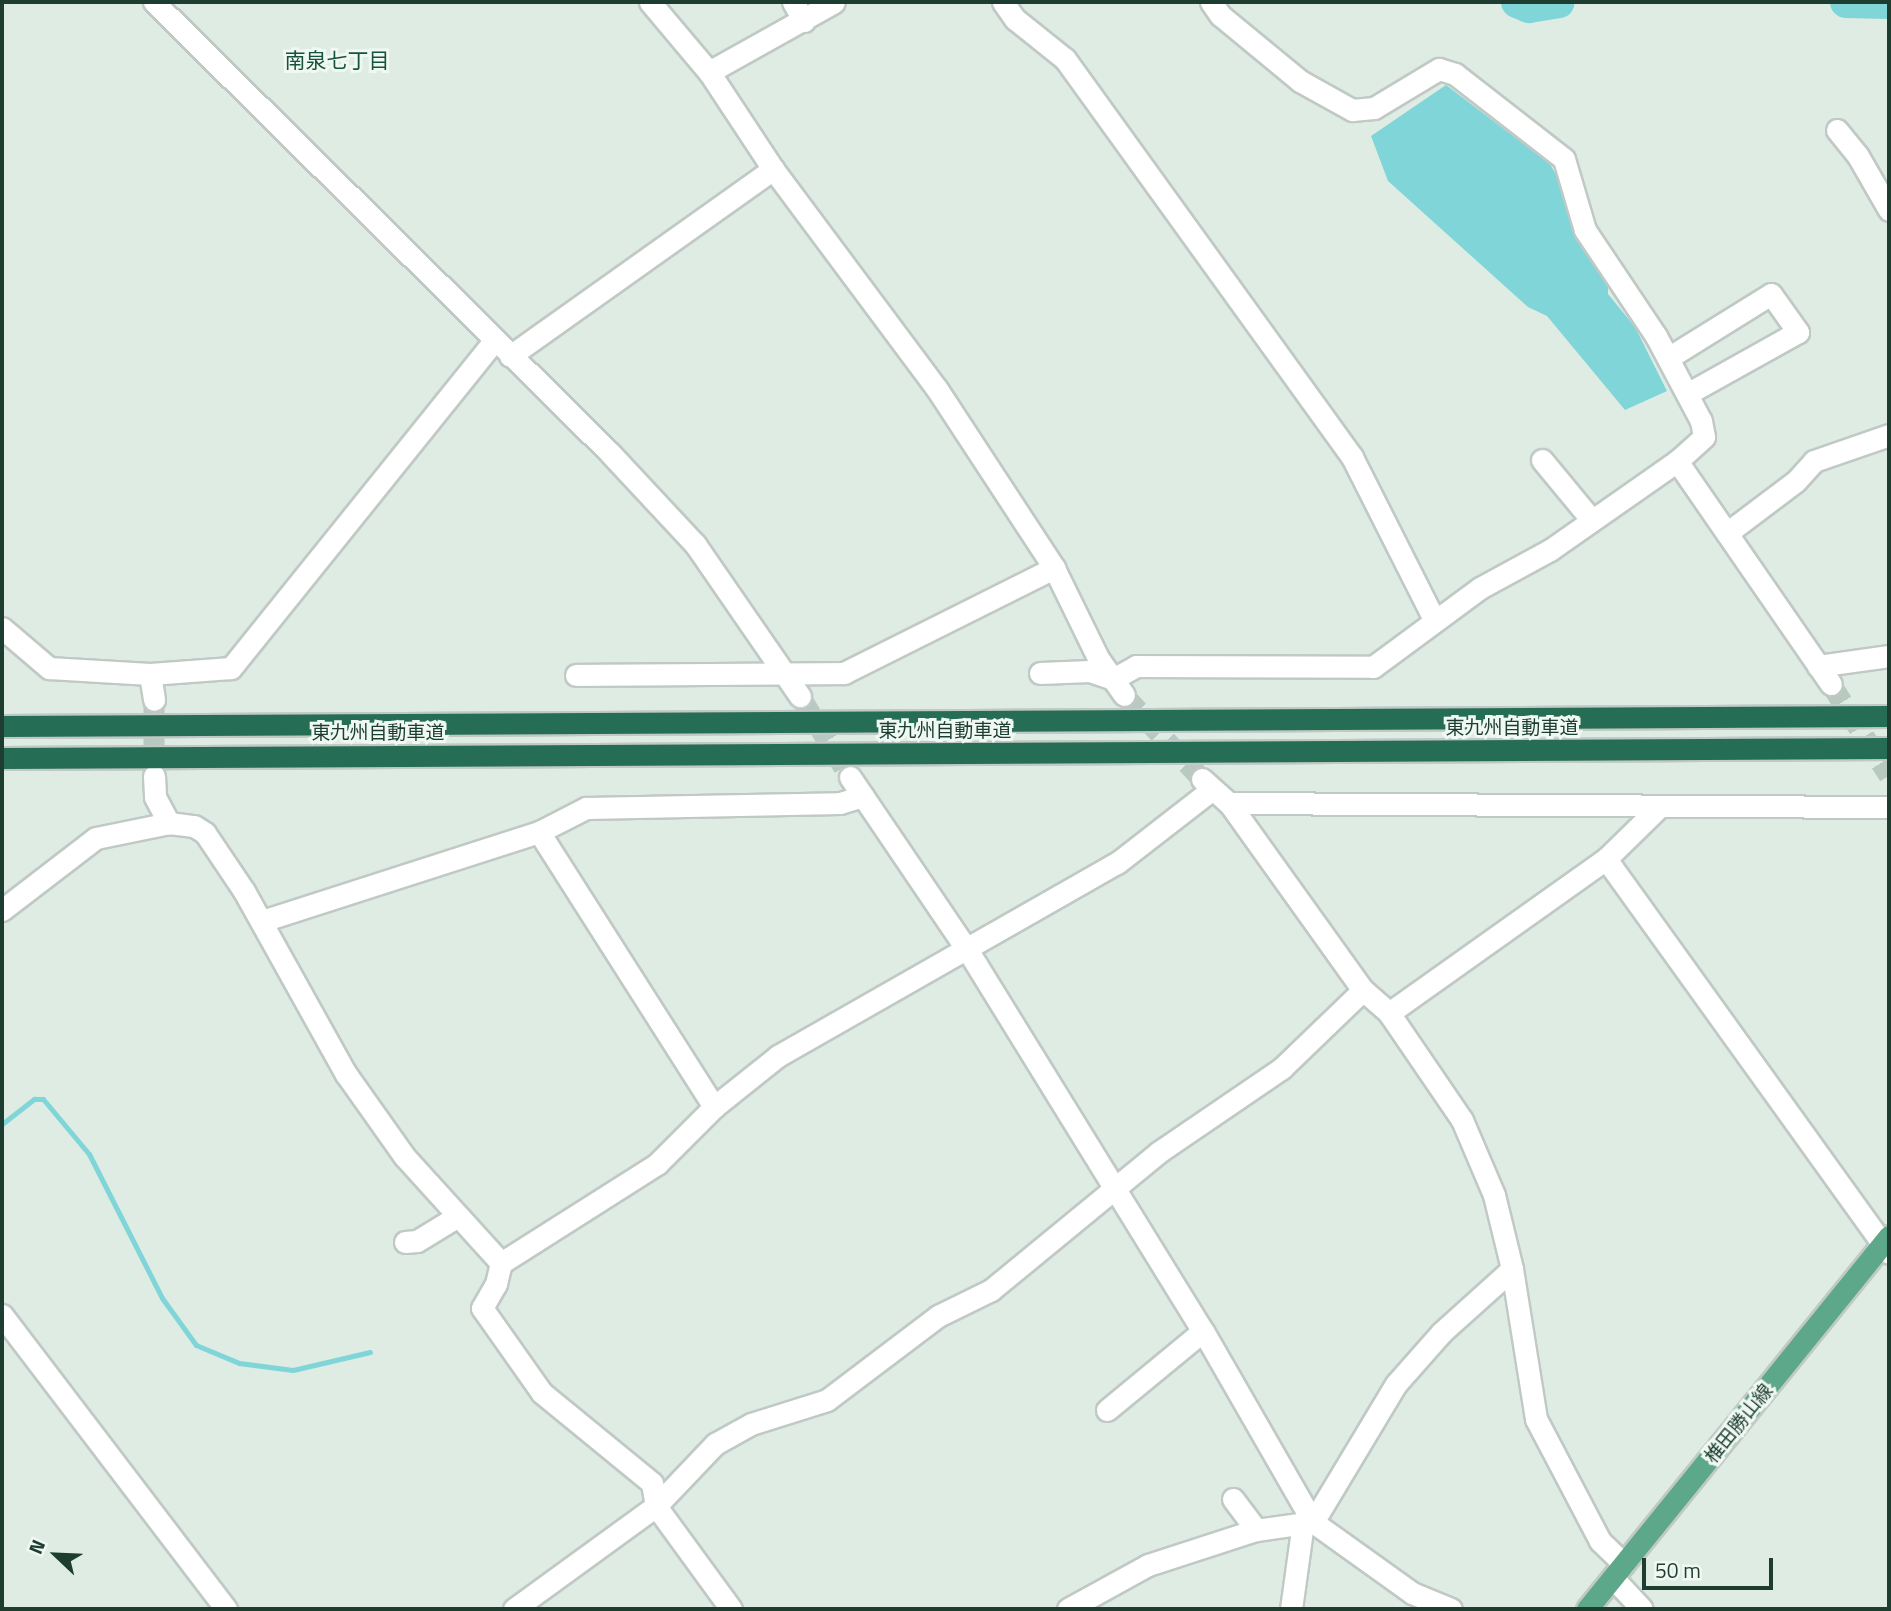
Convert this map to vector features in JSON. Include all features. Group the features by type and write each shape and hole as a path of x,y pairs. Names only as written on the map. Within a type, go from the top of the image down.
{"highway":[{"name":"東九州自動車道","path":"2,726 1889,716"},
{"name":"東九州自動車道","path":"2,758 1889,748"}],"main road":[{"name":"椎田勝山線","path":"1587,1609 1887,1245"}],"street":[{"path":"153,2 610,453 695,544 800,696"},
{"path":"650,2 709,72 773,169 937,389 1054,568 1119,687"},
{"path":"709,72 798,11 834,2"},
{"path":"1003,2 1015,19 1065,59 1352,457 1434,619"},
{"path":"1119,687 1136,666 1373,667 1479,588 1550,550 1590,518 1677,461 1704,436 1687,394 1668,359 1585,230 1564,159 1455,74 1439,69 1374,108 1352,110 1300,81 1220,15 1211,2"},
{"path":"1837,130 1889,210"},
{"path":"510,356 773,169"},
{"path":"1668,359 1771,294 1798,332 1687,394"},
{"path":"2,628 50,668 150,674 231,668 494,341"},
{"path":"1727,533 1796,481 1814,461 1889,435"},
{"path":"1542,460 1590,518"},
{"path":"1677,461 1830,684"},
{"path":"576,675 782,671 844,673 1054,568"},
{"path":"1818,666 1889,656"},
{"path":"1040,673 1090,671 1119,687"},
{"path":"150,674 154,700"},
{"path":"154,776 155,797 169,823"},
{"path":"850,778 968,951 1203,1331 1308,1522 1412,1592 1451,1609"},
{"path":"731,1609 656,1506 652,1483 542,1393 482,1308 496,1284 501,1263 657,1164 714,1107 778,1056 911,979 968,951 1117,863 1206,784 1230,803 1363,990 1389,1013 1462,1120 1494,1195 1513,1269 1536,1419 1600,1541 1642,1609"},
{"path":"262,921 539,832 586,808 840,803 863,796"},
{"path":"1230,803 1658,808 1889,807"},
{"path":"1389,1013 1606,859 1658,808"},
{"path":"2,910 96,838 169,823 194,826 205,832 262,921 346,1074 404,1156 501,1263"},
{"path":"539,832 714,1107"},
{"path":"1606,859 1887,1245"},
{"path":"514,1609 656,1506 715,1444 751,1423 827,1400 938,1316 991,1290 1115,1192 1159,1152 1282,1068 1363,990"},
{"path":"405,1242 417,1241 458,1216"},
{"path":"1291,1609 1308,1522 1396,1384 1442,1332 1513,1269"},
{"path":"2,1315 226,1609"},
{"path":"1107,1410 1203,1331"},
{"path":"1233,1499 1256,1530"},
{"path":"1068,1609 1148,1565 1256,1530 1308,1522"}],"water":[{"path":"1446,85 1550,164 1559,180 1574,236 1608,283 1608,294 1635,327 1667,391 1625,410 1547,316 1528,307 1388,181 1371,136"}],"waterway":[{"path":"1517,2 1529,7 1559,2"},
{"path":"1846,2 1889,3"},
{"path":"2,1124 34,1099 43,1099 89,1154 162,1298 196,1345 239,1363 293,1370 370,1352"}],"tunnel":[{"path":"1831,684 1889,775"},
{"path":"1124,695 1202,779"},
{"path":"800,696 850,777"},
{"path":"154,700 154,775"}],"district":[{"name":"南泉七丁目","path":"337,60"}]}
